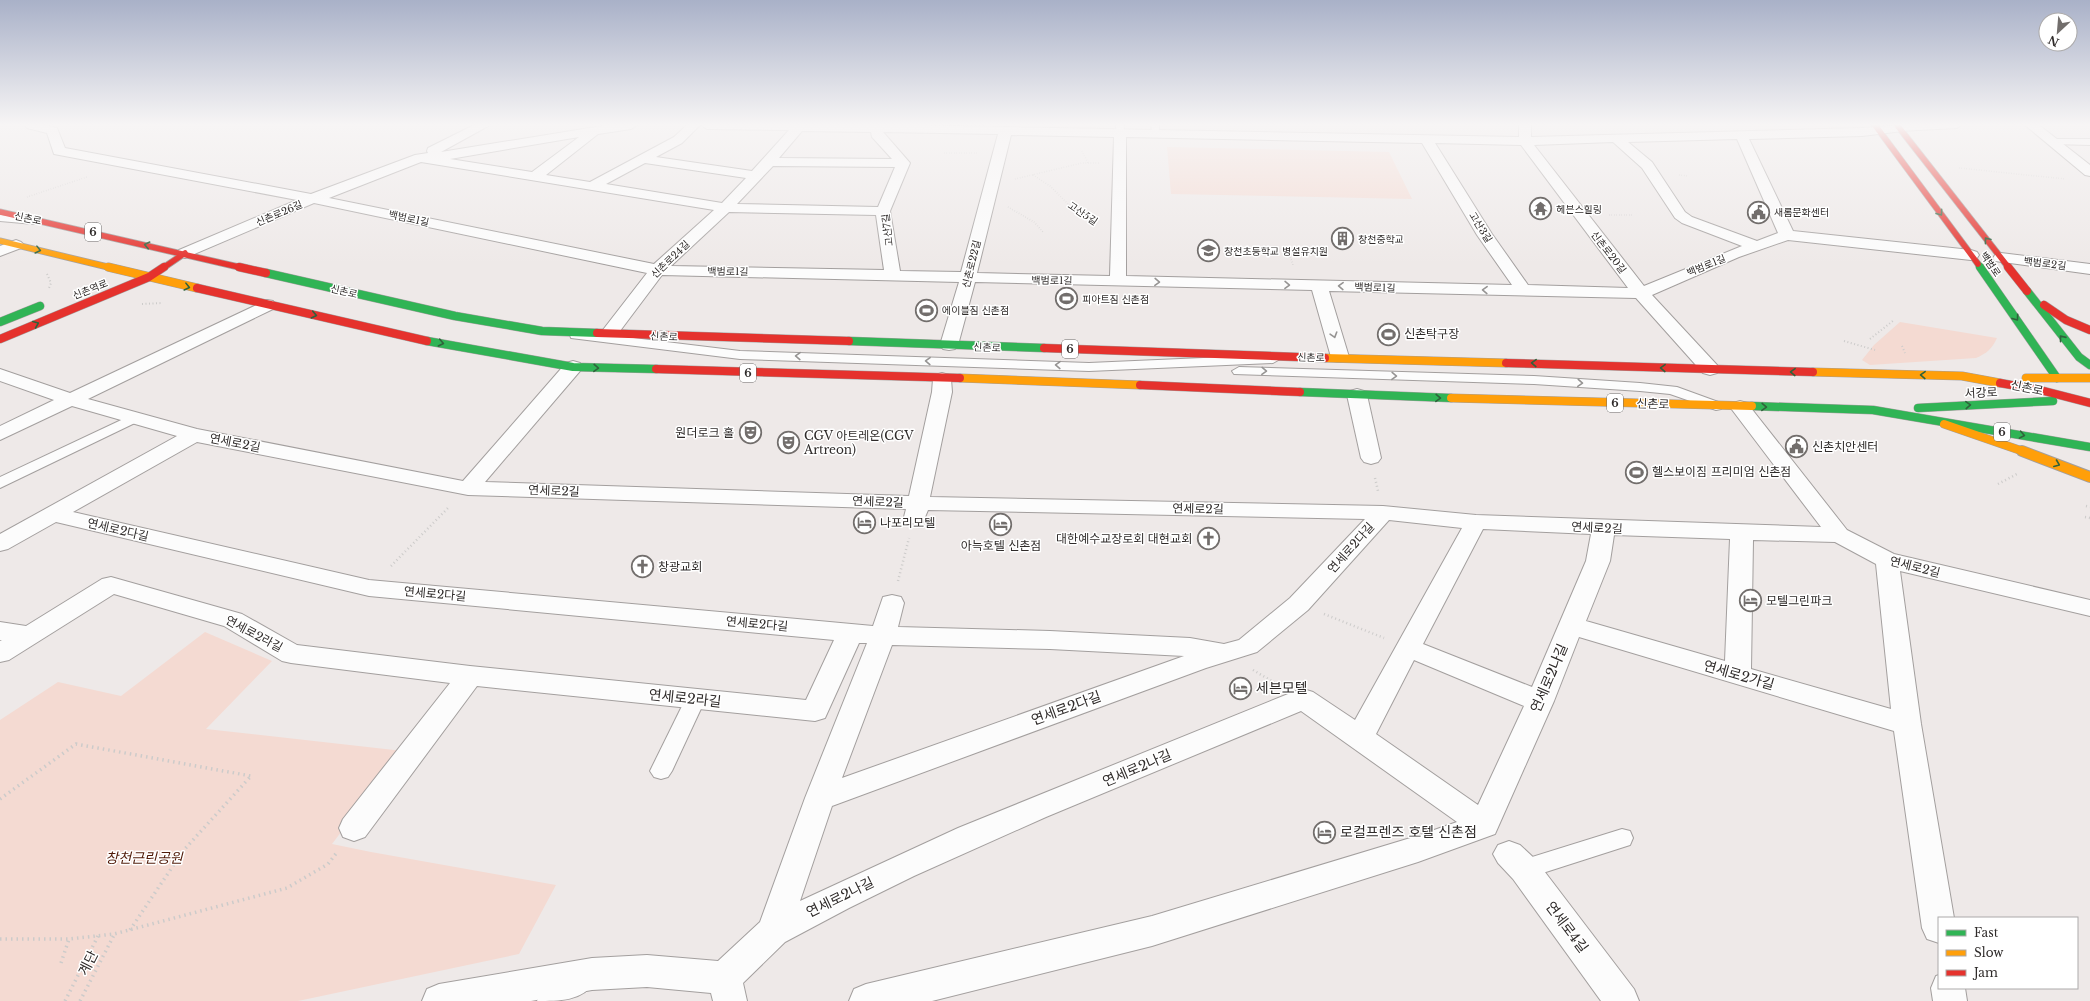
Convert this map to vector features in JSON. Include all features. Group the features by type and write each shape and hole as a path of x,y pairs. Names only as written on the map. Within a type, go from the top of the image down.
{"main road":[{"name":"백범로","path":"1910,172 1971,255 2072,400 2090,414"},
{"name":"백범로","path":"1933,172 2069,345 2079,357 2090,365"},
{"name":"신촌로","path":"0,212 185,253 455,316 542,331 608,335 949,346 1962,376 2040,390 2072,400"},
{"name":"신촌로","path":"0,241 268,305 445,344 573,367 942,379 1001,379 1357,395 1873,410 2090,447"},
{"path":"111,277 124,271 185,253"},
{"name":"신촌역로","path":"0,339 149,277 185,253"},
{"path":"2019,282 2054,313 2090,330"},
{"path":"0,322 48,303"},
{"name":"서강로","path":"1962,376 2090,378"},
{"name":"서강로","path":"1873,410 2072,400 2090,402"},
{"path":"1914,416 1994,440 2090,477"}],"street":[{"name":"백범로1길","path":"166,172 312,199 657,270 1641,293 1660,284 1787,235 1971,255"},
{"name":"신촌로26길","path":"185,253 312,199 384,172"},
{"path":"502,172 725,208 884,211"},
{"path":"534,177 541,172"},
{"path":"591,187 620,172"},
{"path":"727,172 756,176"},
{"name":"신촌로24길","path":"608,335 657,270 725,208 760,172"},
{"name":"고산7길","path":"893,276 884,211 900,172"},
{"name":"신촌로22길","path":"949,346 995,172"},
{"path":"1118,281 1120,172"},
{"name":"고산3길","path":"1446,172 1485,235 1524,291"},
{"name":"신촌로20길","path":"1548,172 1641,293 1710,369"},
{"path":"1651,172 1680,215 1687,220 1757,246"},
{"path":"1758,172 1787,235"},
{"path":"0,251 16,245"},
{"name":"백범로2길","path":"2001,258 2090,269"},
{"name":"신촌로","path":"1318,286 1340,357"},
{"path":"0,434 268,305"},
{"path":"468,488 573,367"},
{"name":"연세로2길","path":"0,376 71,400 194,435 468,488 917,510 1383,512 1476,522 1742,533 1839,535 1887,560 2090,608"},
{"path":"917,510 942,392 942,379"},
{"path":"1357,395 1370,458"},
{"path":"1740,406 1839,535"},
{"name":"연세로2길","path":"54,515 194,435"},
{"name":"연세로2다길","path":"820,798 1223,653 1248,646 1299,604 1341,560 1383,512"},
{"path":"0,544 54,515"},
{"name":"연세로2다길","path":"54,515 369,588 883,636 1050,640 1190,647 1223,653"},
{"path":"1360,737 1476,522"},
{"name":"연세로2나길","path":"1484,825 1540,701 1598,561 1604,528"},
{"path":"1738,674 1742,533"},
{"path":"1887,560 1907,724 1938,922"},
{"name":"연세로2라길","path":"0,653 111,585 233,620 291,654 470,676 815,712 850,633"},
{"path":"439,1001 592,974 647,971 728,989 772,931 820,798 883,636 892,603"},
{"name":"연세로2가길","path":"1571,626 1907,724"},
{"path":"0,631 30,635"},
{"path":"1409,648 1540,701"},
{"path":"354,828 470,676"},
{"path":"1303,699 1360,737 1484,825"},
{"name":"연세로2나길","path":"772,931 829,901 925,856 1303,699"},
{"path":"866,1001 1152,930 1418,849 1484,825"},
{"name":"연세로4길","path":"1517,862 1622,1001"},
{"path":"1948,989 1950,1001"}],"lane":[{"path":"0,218 46,222"},
{"path":"542,331 740,355 1089,366 1165,365 1307,357"},
{"path":"1001,379 1246,370 1526,380 1672,390 1717,406"},
{"path":"0,483 134,418"},
{"path":"661,771 696,700"},
{"path":"1517,862 1622,838"},
{"path":"550,1001 557,999 592,974"}],"path":[{"path":"22,199 102,172"},
{"path":"1039,174 1049,172"},
{"path":"1994,172 2066,179"},
{"name":"고산5길","path":"1033,175 1050,186 1069,205 1102,226 1119,227"},
{"path":"986,206 1008,207 1034,222 1043,232"},
{"path":"141,304 170,302"},
{"path":"1870,339 1894,320"},
{"path":"1844,341 1876,350"},
{"path":"1898,353 1906,354 1902,346"},
{"path":"1370,458 1383,512"},
{"path":"1998,484 2006,480"},
{"path":"369,588 468,488"},
{"name":"연세로2길","path":"892,603 917,510"},
{"path":"2085,517 2090,518"},
{"path":"1299,604 1409,648"},
{"path":"1223,653 1303,699"},
{"path":"0,799 76,744 251,776 184,851 130,930"},
{"path":"0,939 69,940 114,934 287,888 328,864 354,828"},
{"name":"계단","path":"80,1001 114,934"},
{"path":"65,1001 98,936"},
{"path":"61,964 69,940"}],"green space":[{"path":"1169,172 1399,172 1412,199 1171,194"},
{"path":"1900,322 1997,338 1989,350 1976,358 1870,365 1862,360 1874,345"},
{"name":"창천근린공원","path":"205,632 272,661 206,729 403,751 332,844 556,885 519,954 298,1001 0,1001 0,720 58,682 121,696"}],"traffic: fast":[{"path":"1978,264 2057,378"},
{"path":"266,273 455,316 542,331 597,333"},
{"path":"2027,291 2079,357 2090,365"},
{"path":"0,322 40,306"},
{"path":"427,341 573,367 656,369"},
{"path":"849,341 1044,348"},
{"path":"1300,392 1451,398"},
{"path":"1918,408 2053,401"},
{"path":"1752,406 1873,410 2090,447"}],"traffic: slow":[{"path":"0,241 197,288"},
{"path":"1325,358 1506,363"},
{"path":"1813,372 1962,376 2000,383"},
{"path":"960,378 1140,385"},
{"path":"2026,378 2090,378"},
{"path":"1451,398 1752,406"},
{"path":"1944,424 1993,440 2090,477"}],"traffic: jam":[{"path":"1910,172 1978,264"},
{"path":"1934,172 2027,291"},
{"path":"0,212 266,273"},
{"path":"0,339 149,277 185,253"},
{"path":"197,288 427,341"},
{"path":"2044,305 2066,320 2090,330"},
{"path":"597,333 849,341"},
{"path":"1044,348 1325,358"},
{"path":"1506,363 1813,372"},
{"path":"656,369 960,378"},
{"path":"2000,383 2040,390 2090,403"},
{"path":"1140,385 1300,392"}],"place":[{"name":"헤븐스힐링","path":"1540,209"},
{"name":"새롬문화센터","path":"1758,212"},
{"name":"창천중학교","path":"1342,239"},
{"name":"창천초등학교 병설유치원","path":"1208,251"},
{"name":"피아트짐 신촌점","path":"1066,299"},
{"name":"에이블짐 신촌점","path":"927,310"},
{"name":"신촌탁구장","path":"1389,334"},
{"name":"원더로크 홀","path":"750,433"},
{"name":"CGV 아트레온(CGV Artreon)","path":"788,443"},
{"name":"신촌치안센터","path":"1797,447"},
{"name":"헬스보이짐 프리미엄 신촌점","path":"1636,472"},
{"name":"나포리모텔","path":"865,523"},
{"name":"아늑호텔 신촌점","path":"1001,525"},
{"name":"대한예수교장로회 대현교회","path":"1208,539"},
{"name":"창광교회","path":"642,567"},
{"name":"모텔그린파크","path":"1751,601"},
{"name":"세븐모텔","path":"1241,688"},
{"name":"로컬프렌즈 호텔 신촌점","path":"1325,832"}]}
